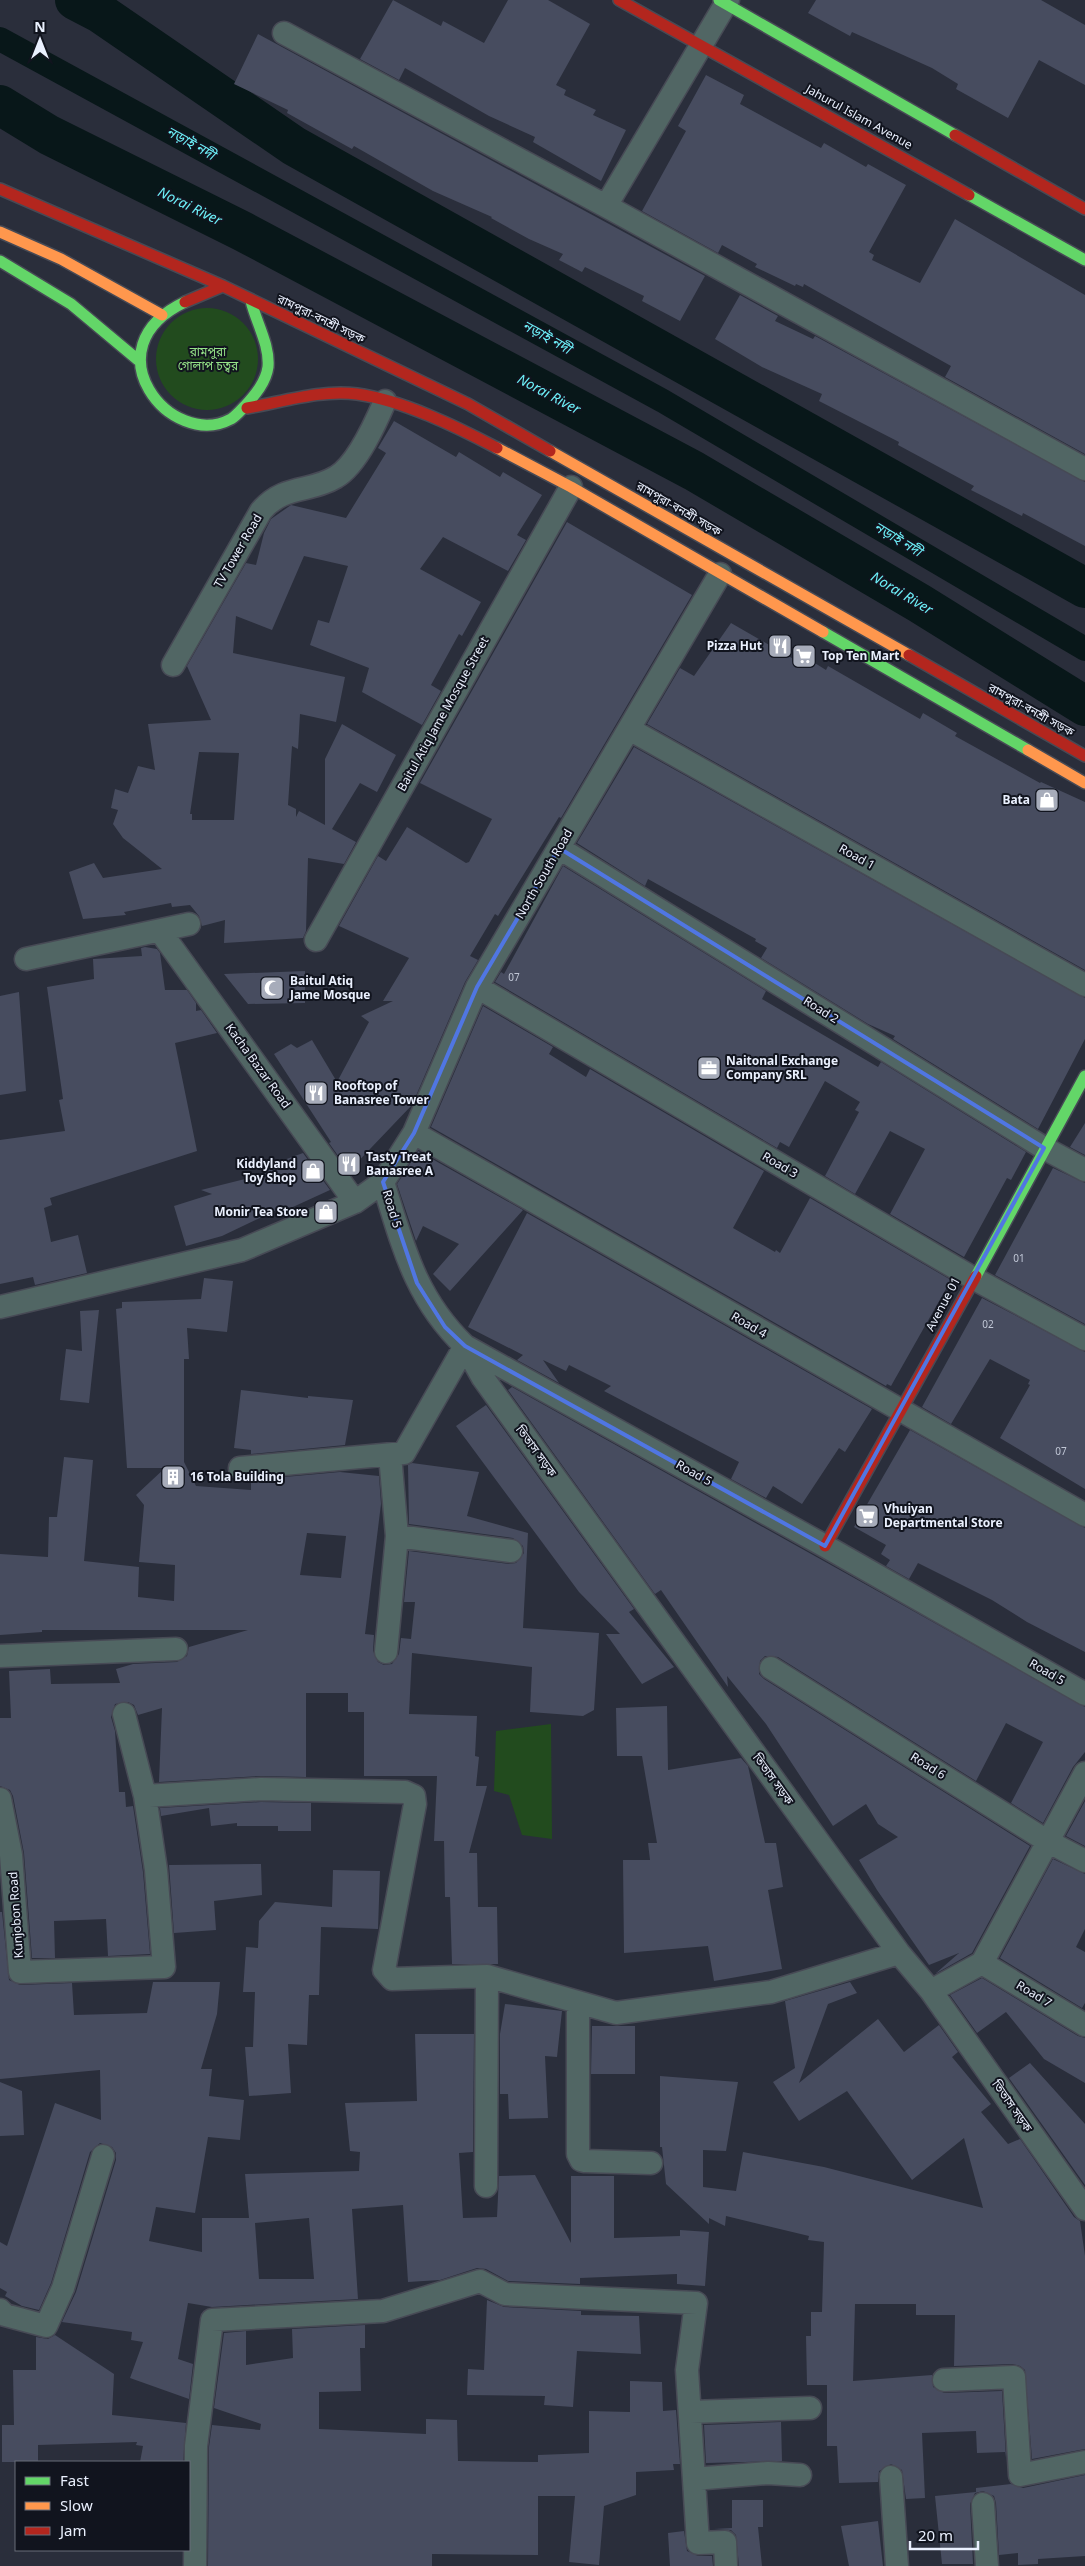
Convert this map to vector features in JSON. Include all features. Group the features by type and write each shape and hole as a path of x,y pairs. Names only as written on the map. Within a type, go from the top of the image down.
{"main road":[{"name":"Jahurul Islam Avenue","path":"619,0 1085,260"},
{"path":"724,1 1085,208"},
{"path":"0,189 223,286 251,301 266,350 268,367 263,383 247,408"},
{"path":"0,232 62,259 162,315"},
{"path":"0,261 71,304 138,360"},
{"path":"223,286 162,315 151,326 142,342 138,360 142,377 160,406 188,424 210,426 220,423 247,408 326,394 357,394 386,401 455,426 571,487 1085,783"},
{"name":"রামপুরা-বনশ্রী সড়ক","path":"251,301 468,404 1085,756"},
{"name":"Avenue 01","path":"825,1546 902,1412 973,1278 1085,1076"}],"street":[{"path":"606,206 701,45 724,1"},
{"path":"284,33 606,206 1085,469"},
{"name":"TV Tower Road","path":"173,665 261,511 272,498 336,477 365,442 386,401"},
{"name":"Baitul Atiq Jame Mosque Street","path":"316,940 571,487"},
{"name":"North South Road","path":"384,1182 414,1133 477,987 720,574"},
{"name":"Road 1","path":"629,729 1085,986"},
{"name":"Road 2","path":"559,848 1044,1148 1085,1170"},
{"path":"26,959 189,924"},
{"name":"Kacha Bazar Road","path":"160,931 355,1202"},
{"name":"Road 3","path":"477,987 973,1278 1085,1339"},
{"name":"Road 4","path":"414,1133 1085,1515"},
{"path":"0,1307 242,1250 355,1202 384,1182"},
{"name":"Road 5","path":"384,1182 417,1283 445,1327 465,1346 825,1546 1085,1694"},
{"path":"240,1468 404,1453 465,1346"},
{"name":"তিতাস সড়ক","path":"465,1346 483,1378 900,1953 931,1991 1085,2209"},
{"path":"386,1652 397,1536 390,1455"},
{"path":"397,1536 511,1551"},
{"path":"0,1656 176,1649"},
{"name":"Road 6","path":"772,1668 1047,1841 1085,1861"},
{"path":"124,1714 145,1796 261,1788 405,1792 414,1796 415,1804 384,1970 392,1979 487,1976 616,2013 771,1992 900,1953"},
{"path":"931,1991 982,1962 1085,1773"},
{"name":"Kunjobon Road","path":"0,1799 12,1855 20,1972 164,1967 156,1870 145,1796"},
{"name":"Road 7","path":"982,1962 1085,2025"},
{"path":"486,2186 487,1976"},
{"path":"578,2003 578,2154 580,2160 585,2162 651,2163"},
{"path":"2,2314 46,2326 63,2288 103,2156"},
{"path":"195,2566 196,2446 212,2320 384,2310 480,2281 505,2294 696,2304 687,2370 698,2543 725,2542 726,2566"},
{"path":"944,2380 1014,2377 1020,2475 1085,2462"},
{"path":"691,2412 810,2408"},
{"path":"694,2479 768,2473 800,2475"},
{"path":"891,2477 897,2566"},
{"path":"983,2504 987,2566"}],"highlighted area":[{"path":"559,848 1044,1148 825,1546 465,1346 445,1327 417,1283 383,1182 414,1133 477,987"}],"green space":[{"name":"রামপুরা গোলাপ চত্বর","path":"207,308 227,312 243,323 254,339 258,359 254,379 243,395 227,406 207,410 187,406 171,395 160,379 156,359 160,339 171,323 187,312"},
{"path":"551,1724 552,1839 522,1835 509,1795 494,1791 496,1731"}],"building":[{"path":"393,0 441,26 443,21 484,43 508,0 548,0 590,24 556,85 566,90 564,95 596,110 593,115 626,130 601,181 533,142 535,137 489,116 405,68 399,80 360,59"},
{"path":"816,0 1041,0 1085,25 1085,85 1039,60 1008,118 956,89 958,84 932,68 852,32 850,36 808,13"},
{"path":"258,34 705,276 680,321 642,301 644,296 585,267 582,272 559,260 563,254 529,239 492,217 433,191 354,146 352,149 287,113 288,110 234,84"},
{"path":"706,75 744,95 740,104 821,148 824,143 866,167 868,164 906,185 869,252 874,255 872,260 920,283 955,219 1085,295 1085,454 945,377 951,366 804,284 803,287 796,284 795,286 755,267 757,264 722,245 718,253 642,211 686,131 678,126"},
{"path":"740,295 778,316 775,321 813,339 815,336 1085,482 1085,546 1023,513 1022,516 971,490 974,486 898,445 899,442 819,401 822,394 762,367 715,339"},
{"path":"394,421 456,457 459,452 500,477 503,472 542,495 517,535 526,540 508,571 443,537 420,569 481,602 462,636 459,634 431,685 441,691 422,725 362,692 369,668 310,645 318,620 329,623 348,566 304,556 272,630 236,616 233,653 345,677 336,722 300,714 298,749 292,746 288,805 296,809 296,817 299,811 325,825 325,759 342,724 396,755 377,792 360,783 332,829 356,842 344,864 308,858 306,931 303,938 224,943 225,920 202,926 199,916 190,905 172,907 171,903 124,912 126,915 83,919 69,872 94,863 103,878 162,869 123,838 113,824 118,810 111,808 115,789 128,793 138,766 155,770 148,724 211,720 187,666 246,563 256,565 264,533 271,519 291,505 346,518 386,453 378,448","holes":["199,752 239,753 234,820 192,820 192,814 190,814"]},
{"path":"567,522 692,595 561,818 559,817 498,916 495,914 470,956 478,960 465,982 412,1105 349,1171 329,1143 331,1142 274,1054 291,1044 297,1048 312,1040 337,1082 369,1022 361,1016 393,1001 383,1001 409,958 339,926 378,856 386,861 407,827 466,863 469,862 492,819 420,783"},
{"path":"731,623 797,661 802,655 826,670 828,666 920,719 923,713 957,733 955,736 1040,783 1085,802 1085,970 647,724 680,668 694,676"},
{"path":"634,747 1085,998 1085,1039 1038,1129 893,1039 895,1036 868,1024 761,958 767,948 755,941 756,939 648,879 645,886 577,843"},
{"path":"563,866 766,991 762,999 878,1067 881,1062 1026,1152 1011,1180 1007,1178 964,1257 890,1214 925,1149 890,1131 855,1194 825,1176 859,1112 855,1110 860,1102 825,1081 789,1147 780,1142 777,1148 495,982 501,972 504,974"},
{"path":"141,948 157,949 160,953 165,990 187,990 196,1003 196,1011 201,1010 217,1033 175,1043 197,1151 50,1198 52,1205 44,1208 51,1242 78,1235 87,1273 35,1285 33,1277 0,1284 0,1140 65,1131 59,1100 63,1099 47,987 94,979 93,959 142,956"},
{"name":"Baitul Atiq Jame Mosque","path":"305,971 305,1003 248,1004 224,974"},
{"path":"19,992 26,1091 0,1095 0,996"},
{"path":"483,1006 553,1047 549,1054 586,1077 590,1069 764,1171 733,1228 780,1253 810,1198 951,1280 891,1386 887,1384 886,1386 431,1127"},
{"path":"1085,1123 1085,1155 1070,1147"},
{"path":"418,1151 523,1210 450,1291 433,1274 459,1244 423,1226 416,1241 397,1184"},
{"path":"303,1153 330,1190 282,1212 281,1208 222,1236 186,1246 174,1206 212,1194 201,1190 265,1174 262,1168"},
{"path":"1053,1168 1085,1183 1085,1324 995,1275"},
{"path":"527,1213 872,1409 845,1452 839,1448 802,1504 773,1486 766,1498 731,1479 739,1462 604,1391 611,1386 569,1365 566,1371 543,1360 559,1383 517,1360 523,1355 468,1327"},
{"path":"204,1278 233,1281 227,1332 187,1328 189,1359 184,1359 184,1462 196,1486 251,1490 251,1480 340,1472 379,1476 381,1504 365,1634 374,1635 373,1651 378,1662 384,1665 392,1664 399,1654 401,1638 411,1639 415,1602 404,1602 409,1551 509,1564 516,1563 524,1553 523,1546 513,1538 409,1524 408,1465 412,1463 479,1472 467,1516 528,1533 523,1628 599,1633 594,1710 583,1716 530,1712 532,1667 412,1653 409,1714 477,1716 475,1756 479,1757 476,1786 487,1786 469,1853 477,1853 478,1907 497,1907 498,1964 452,1964 450,1897 445,1897 444,1841 434,1841 437,1776 364,1776 364,1712 348,1712 348,1693 306,1693 306,1777 260,1776 159,1782 162,1708 138,1715 134,1705 128,1702 115,1704 111,1717 115,1731 119,1792 125,1792 126,1807 133,1806 143,1872 150,1954 108,1956 106,1919 54,1921 55,1958 32,1958 24,1853 13,1796 10,1790 0,1786 0,1718 11,1718 9,1671 50,1669 51,1684 120,1683 116,1669 133,1664 177,1662 187,1656 189,1647 248,1630 42,1630 42,1632 0,1635 0,1554 48,1557 49,1517 57,1517 64,1457 93,1460 84,1561 139,1567 138,1597 174,1601 175,1565 139,1562 144,1505 136,1495 165,1468 127,1468 116,1309 122,1308 122,1302 201,1299","holes":["307,1533 346,1536 341,1578 300,1575"]},
{"path":"982,1298 1085,1352 1085,1489 1000,1438 1030,1385 1028,1384 1030,1380 990,1359 951,1424 922,1407"},
{"path":"99,1310 89,1403 60,1400 66,1349 82,1351 80,1311"},
{"path":"512,1387 1085,1707 1085,1752 1073,1767 1043,1823 1011,1803 1043,1742 1006,1723 976,1781 778,1657 765,1656 760,1661 759,1674 764,1679 1030,1846 972,1953 935,1974 959,1953 929,1965 877,1890 859,1860 898,1837 878,1824 866,1804 833,1826 766,1724 727,1676 728,1687 661,1590 655,1594 508,1390"},
{"path":"241,1390 308,1398 308,1396 353,1400 345,1445 251,1454 251,1450 234,1448"},
{"path":"486,1405 634,1609 629,1612 674,1667 642,1684 606,1634 620,1634 579,1592 456,1426"},
{"path":"910,1430 1085,1528 1085,1652 1027,1622 992,1600 918,1563 909,1579 886,1566 890,1560 881,1554 886,1545 854,1527"},
{"path":"667,1706 668,1770 741,1758 748,1766 765,1843 776,1843 783,1887 768,1890 782,1969 714,1981 708,1946 624,1953 623,1860 650,1860 648,1843 657,1843 642,1756 617,1756 616,1708"},
{"path":"1085,1801 1085,1846 1066,1836"},
{"path":"261,1802 311,1803 311,1831 278,1831 278,1826 237,1826 237,1823 211,1826 209,1808 161,1816 160,1808"},
{"path":"1053,1859 1085,1874 1085,1929 1076,1947 1085,1952 1085,2003 1082,2008 1000,1958"},
{"path":"261,1864 262,1895 214,1901 216,1930 174,1933 169,1865"},
{"path":"333,1870 380,1871 378,1929 321,1927 319,1995 309,1995 307,2045 288,2044 291,2093 249,2096 245,2047 253,2047 255,1992 243,1992 246,1947 258,1948 259,1921 275,1902 332,1907"},
{"path":"0,1912 2,1912 9,1980 20,1985 72,1983 74,2015 147,2013 153,1982 220,1982 217,2014 201,2069 212,2069 209,2096 244,2100 240,2140 208,2137 195,2213 156,2207 149,2241 202,2252 202,2218 249,2218 245,2174 359,2171 360,2152 350,2151 345,2103 417,2101 415,2034 474,2034 473,2152 459,2153 463,2218 497,2217 499,2176 535,2175 571,2243 571,2176 614,2176 614,2238 680,2236 680,2230 709,2232 705,2286 677,2284 677,2274 580,2278 580,2284 508,2281 486,2269 477,2268 440,2280 408,2282 403,2205 352,2209 358,2299 212,2307 188,2303 178,2359 193,2364 189,2399 130,2378 143,2342 131,2340 132,2332 62,2322 76,2292 116,2160 116,2153 112,2147 100,2143 90,2152 51,2283 39,2310 22,2306 5,2296 7,2292 0,2288 0,2242 7,2246 55,2103 101,2120 100,2070 0,2079","holes":["309,2218 314,2279 259,2279 255,2223"]},
{"path":"982,1978 1078,2036 1085,2038 1085,2083 1044,2059 1006,2012 977,2033 950,1995"},
{"path":"850,1982 857,1993 828,2004 799,2083 878,2019 904,2052 939,2025 958,2052 952,2057 991,2104 981,2112 1008,2144 1020,2139 1074,2217 1080,2221 1085,2256 1085,2449 1032,2459 1025,2370 1013,2364 954,2366 955,2315 916,2315 916,2304 855,2304 853,2381 932,2375 933,2387 944,2393 1002,2391 1006,2458 1005,2452 977,2453 976,2431 922,2433 925,2498 906,2499 902,2470 891,2464 879,2471 878,2482 839,2483 837,2446 827,2446 827,2385 807,2385 806,2336 811,2336 811,2312 822,2312 824,2242 808,2240 809,2236 726,2216 725,2226 709,2218 709,2224 666,2184 662,2147 660,2147 660,2076 738,2082 726,2151 703,2150 703,2187 736,2191 743,2152 824,2167 983,2208 964,2138 912,2180 847,2091 799,2121 773,2082 795,2068 785,2001"},
{"path":"505,2004 562,2011 557,2057 545,2056 548,2118 509,2119 508,2094 500,2094 500,2034"},
{"path":"592,2026 635,2026 635,2074 591,2074"},
{"path":"1030,2063 1085,2124 1085,2185 1009,2078"},
{"path":"0,2082 22,2091 24,2135 0,2136"},
{"path":"487,2300 504,2307 581,2311 581,2315 639,2316 641,2354 577,2351 573,2407 544,2405 545,2396 467,2395 468,2369 484,2370"},
{"path":"365,2325 365,2348 360,2348 361,2391 319,2392 319,2429 426,2434 426,2419 457,2420 458,2461 538,2462 538,2455 589,2453 589,2411 630,2412 630,2381 662,2382 663,2411 676,2410 680,2464 673,2464 674,2470 636,2472 636,2495 604,2506 599,2565 569,2562 575,2496 538,2496 538,2555 432,2554 432,2566 208,2566 209,2447 212,2425 260,2430 261,2424 214,2408 224,2333 246,2331 246,2365 293,2358 292,2329"},
{"path":"55,2335 114,2374 112,2415 186,2423 183,2461 140,2461 143,2446 136,2445 137,2442 38,2445 38,2461 2,2462 2,2425 14,2425 13,2370 36,2370 36,2337 48,2339"},
{"path":"781,2422 782,2461 706,2463 704,2425"},
{"path":"1085,2475 1085,2556 1038,2559 1038,2564 1018,2565 1018,2553 999,2555 996,2503 994,2496 983,2491 975,2493 970,2504 973,2564 942,2564 935,2496 976,2492 976,2488 1011,2484 1023,2488"},
{"path":"732,2500 763,2500 763,2527 758,2527 762,2566 739,2566 736,2535 731,2530 714,2529 732,2528"},
{"path":"878,2521 883,2566 849,2566 841,2526"},
{"path":"684,2531 687,2551 698,2556 712,2556 713,2566 670,2566 668,2533"}],"waterway":[{"name":"Norai River","path":"75,0 100,13 294,146 1085,588"},
{"name":"নড়াই নদী","path":"0,39 663,401 1085,649"},
{"name":"Norai River","path":"0,105 49,135 242,231 694,471 919,603 1085,706"}],"traffic: fast":[{"path":"719,0 955,135"},
{"path":"969,195 1085,260"},
{"path":"0,261 71,304 138,360"},
{"path":"185,302 157,322 143,344 141,368 149,390 165,408 185,421 208,425 231,419 235,416 256,393 267,373 267,350 251,301"},
{"path":"823,632 1028,750"},
{"path":"976,1276 1085,1076"}],"traffic: slow":[{"path":"0,232 61,259 162,315"},
{"path":"497,448 571,487 823,632"},
{"path":"550,451 909,655"},
{"path":"1028,750 1085,783"}],"traffic: jam":[{"path":"619,0 969,195"},
{"path":"955,135 1085,209"},
{"path":"0,189 223,286"},
{"path":"185,302 223,286 468,404 550,451"},
{"path":"247,408 330,393 357,394 411,408 447,423 497,448"},
{"path":"909,655 1085,756"},
{"path":"825,1546 976,1276"}],"place":[{"name":"Pizza Hut","path":"780,646"},
{"name":"Top Ten Mart","path":"804,656"},
{"name":"Bata","path":"1047,800"},
{"name":"Baitul Atiq Jame Mosque","path":"272,988"},
{"name":"Naitonal Exchange Company SRL","path":"709,1068"},
{"name":"Rooftop of Banasree Tower","path":"316,1093"},
{"name":"Tasty Treat Banasree A","path":"349,1164"},
{"name":"Kiddyland Toy Shop","path":"313,1171"},
{"name":"Monir Tea Store","path":"326,1212"},
{"name":"16 Tola Building","path":"173,1477"},
{"name":"Vhuiyan Departmental Store","path":"867,1516"}]}
